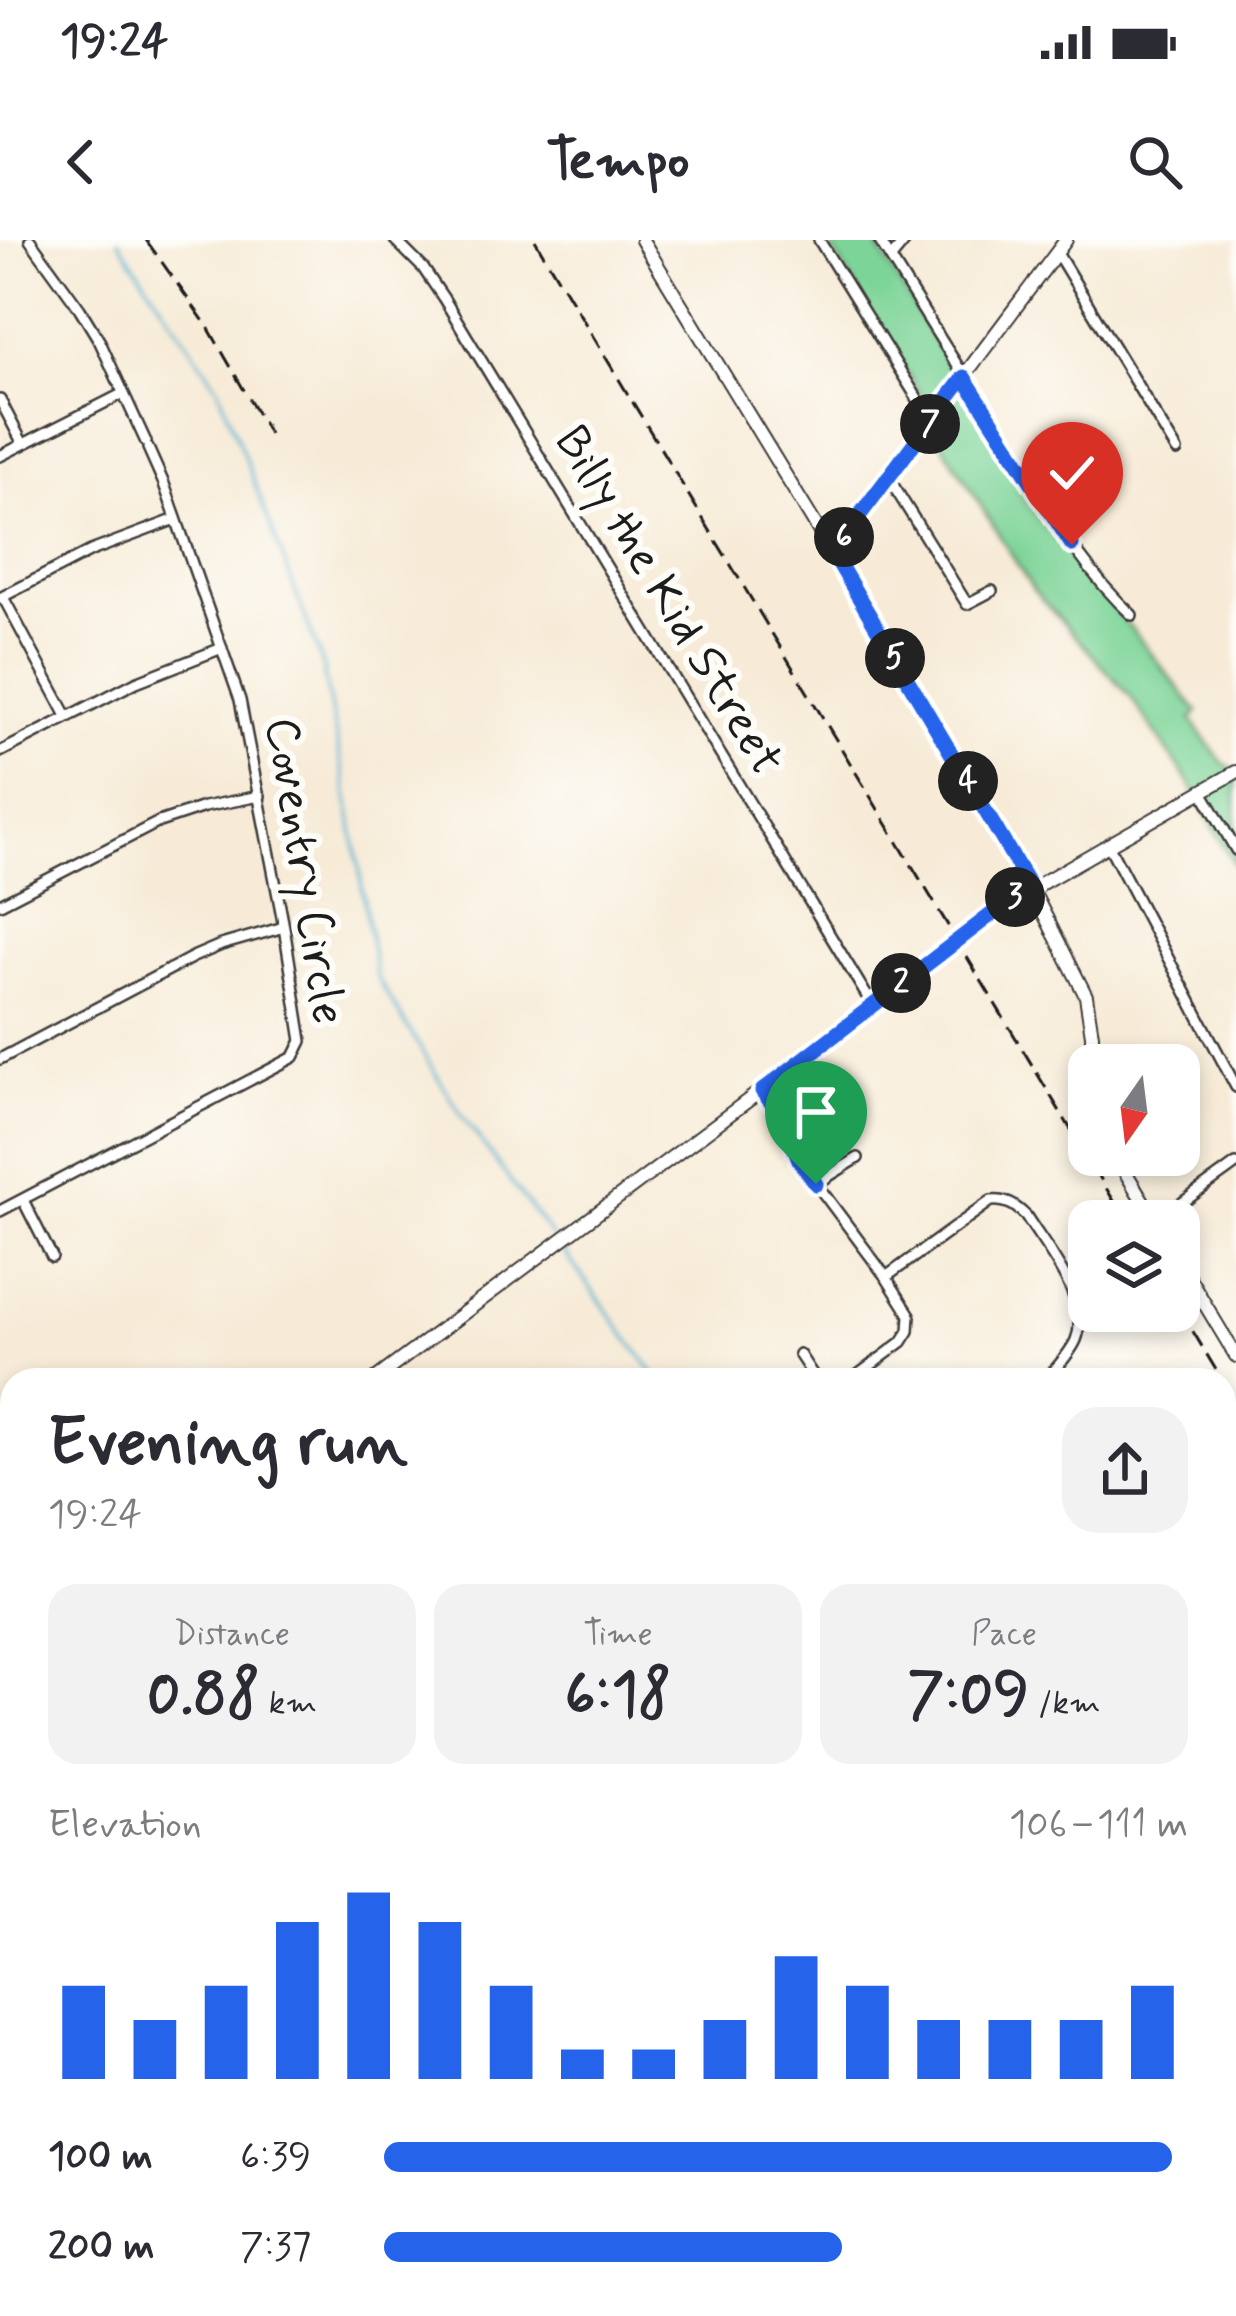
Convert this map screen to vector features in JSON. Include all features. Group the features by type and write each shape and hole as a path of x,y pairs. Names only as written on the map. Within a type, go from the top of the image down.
{"street":[{"name":"Coventry Circle","path":"0,1211 296,1055 302,1034 244,715 222,648 164,484 100,342 30,240"},
{"name":"Billy the Kid Street","path":"395,240 423,268 444,299 873,1006"},
{"path":"642,240 1031,888 1086,996 1092,1044"},
{"path":"819,240 932,422"},
{"path":"879,240 1072,545 1107,592 1132,615"},
{"path":"891,258 906,240"},
{"path":"832,552 1066,240"},
{"path":"1057,253 1178,451"},
{"path":"0,456 122,394"},
{"path":"0,400 23,444"},
{"path":"888,477 967,604 992,591"},
{"path":"67,716 2,598 91,551 176,519"},
{"path":"0,752 136,682 222,648"},
{"path":"395,1368 1005,904 1236,772"},
{"path":"1203,793 1236,850"},
{"path":"0,904 159,822 260,796"},
{"path":"1109,846 1236,1087"},
{"path":"0,1058 193,957 284,927"},
{"path":"762,1091 782,1116 800,1162 910,1315 909,1331 899,1346 868,1368"},
{"path":"816,1184 858,1158"},
{"path":"1185,1200 1236,1164"},
{"path":"23,1200 52,1257"},
{"path":"886,1277 986,1204 999,1200 1017,1207 1074,1294 1079,1314 1074,1344 1055,1368"},
{"path":"1200,1296 1235,1353"},
{"path":"800,1354 809,1368"}],"green space":[{"path":"827,240 874,240 965,394 1070,552 1198,712 1191,720 1222,762 1236,771 1236,868 1189,782 1129,695 1034,591 937,435 941,427 933,404 925,402"}],"waterway":[{"path":"118,240 218,387 321,659 376,976 462,1116 552,1237"},
{"path":"563,1251 650,1368"}],"railway":[{"path":"146,240 208,327 269,434"},
{"path":"535,240 1113,1200"},
{"path":"1193,1332 1215,1368"}],"route":[{"path":"816,1184 800,1162 782,1116 762,1091 1031,888 832,552 964,377 1072,545"}]}
